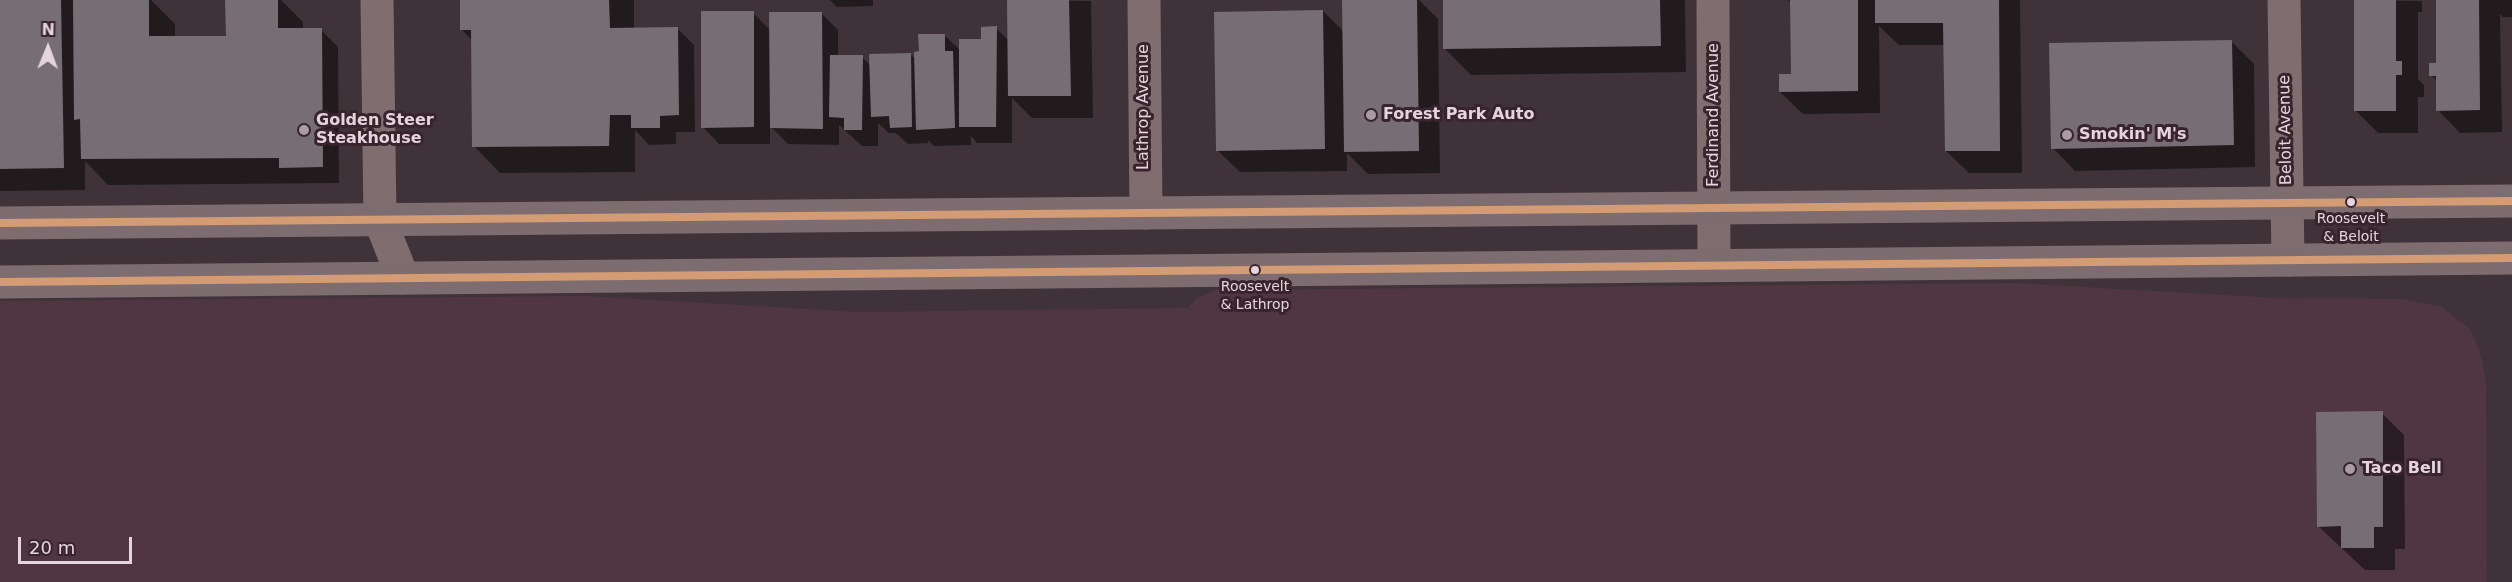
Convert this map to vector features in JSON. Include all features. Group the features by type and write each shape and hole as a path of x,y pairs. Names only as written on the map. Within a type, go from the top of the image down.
{"main road":[{"path":"0,223 2512,201"},
{"path":"0,282 2512,258"}],"street":[{"path":"377,0 380,220 403,278"},
{"name":"Lathrop Avenue","path":"1144,0 1146,213"},
{"name":"Ferdinand Avenue","path":"1713,0 1714,265"},
{"name":"Beloit Avenue","path":"2284,0 2288,260"}],"shaded area":[{"path":"2013,283 2278,298 2402,299 2440,306 2469,328 2479,348 2486,380 2487,582 0,582 0,301 585,296 858,312 1188,308 1196,299 1216,290"}],"building":[{"path":"0,0 61,0 64,168 0,169"},
{"path":"73,0 149,0 149,36 226,36 225,0 278,0 278,28 322,28 323,167 279,168 279,158 81,159 80,119 74,120"},
{"path":"460,0 609,0 610,28 678,27 679,115 660,116 660,128 631,128 631,115 610,115 609,146 472,147 471,30 460,30"},
{"path":"1007,0 1069,0 1071,96 1008,96"},
{"path":"1342,0 1417,0 1419,151 1344,152"},
{"path":"1443,0 1660,0 1661,46 1443,49"},
{"path":"1790,0 1858,0 1858,91 1779,92 1779,74 1791,74"},
{"path":"1875,0 1999,0 2000,151 1945,151 1943,23 1875,23"},
{"path":"2354,0 2396,0 2396,61 2402,61 2402,75 2396,75 2396,111 2354,111"},
{"path":"2436,0 2479,0 2480,110 2436,111 2436,76 2429,76 2429,63 2436,63"},
{"path":"1323,10 1325,149 1216,151 1214,12"},
{"path":"701,11 754,11 754,127 701,128"},
{"path":"769,12 822,12 823,129 770,128"},
{"path":"997,26 996,127 959,127 959,39 981,39 981,27"},
{"path":"918,34 945,34 945,51 953,51 955,128 916,130 914,52 919,51"},
{"path":"2232,40 2234,145 2051,149 2049,43"},
{"path":"911,53 912,127 890,128 889,116 871,117 869,54"},
{"path":"830,55 863,55 862,130 844,130 844,118 829,117"},
{"name":"Taco Bell","path":"2383,411 2383,527 2374,527 2374,548 2341,548 2341,526 2317,527 2316,412"}],"transit line":[{"path":"0,223 2512,201"},
{"path":"0,282 2512,258"}],"place":[{"name":"Forest Park Auto","path":"1371,115"},
{"name":"Golden Steer Steakhouse","path":"304,130"},
{"name":"Smokin' M's","path":"2067,135"},
{"name":"Roosevelt & Beloit","path":"2351,202"},
{"name":"Roosevelt & Lathrop","path":"1255,270"},
{"name":"Taco Bell","path":"2350,469"}]}
